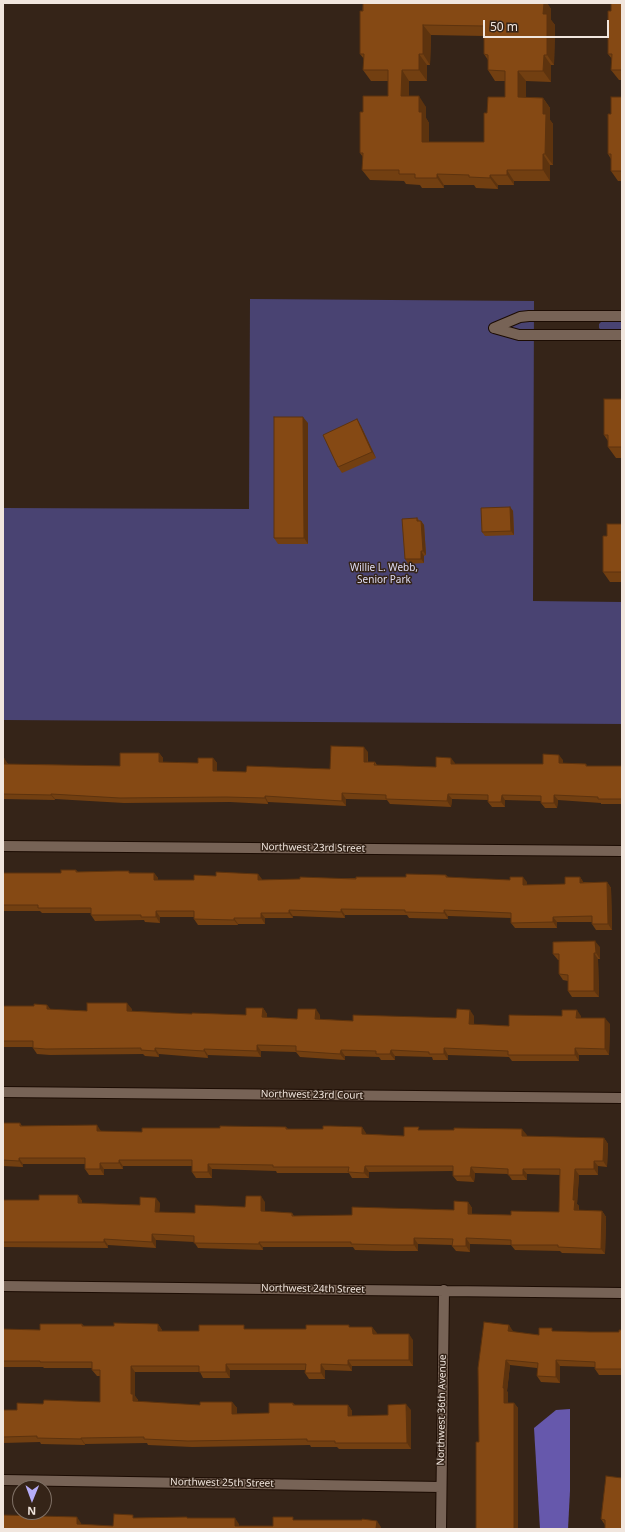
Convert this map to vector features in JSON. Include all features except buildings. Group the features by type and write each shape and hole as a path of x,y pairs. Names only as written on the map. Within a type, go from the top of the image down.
{"street":[{"path":"622,316 529,316 520,317 494,328 519,335 622,335"},
{"name":"Northwest 23rd Street","path":"3,846 622,851"},
{"name":"Northwest 23rd Court","path":"3,1092 622,1098"},
{"name":"Northwest 24th Street","path":"3,1286 622,1292"},
{"name":"Northwest 36th Avenue","path":"441,1529 444,1290"},
{"name":"Northwest 25th Street","path":"3,1480 441,1487"}],"green space":[{"name":"Willie L. Webb, Senior Park","path":"250,299 534,301 533,601 622,602 622,724 3,720 3,508 249,509"},
{"path":"602,321 622,322 622,330 601,330 599,328 599,324"}],"shaded area":[{"path":"570,1409 570,1491 568,1529 540,1529 534,1428 556,1410"}]}
